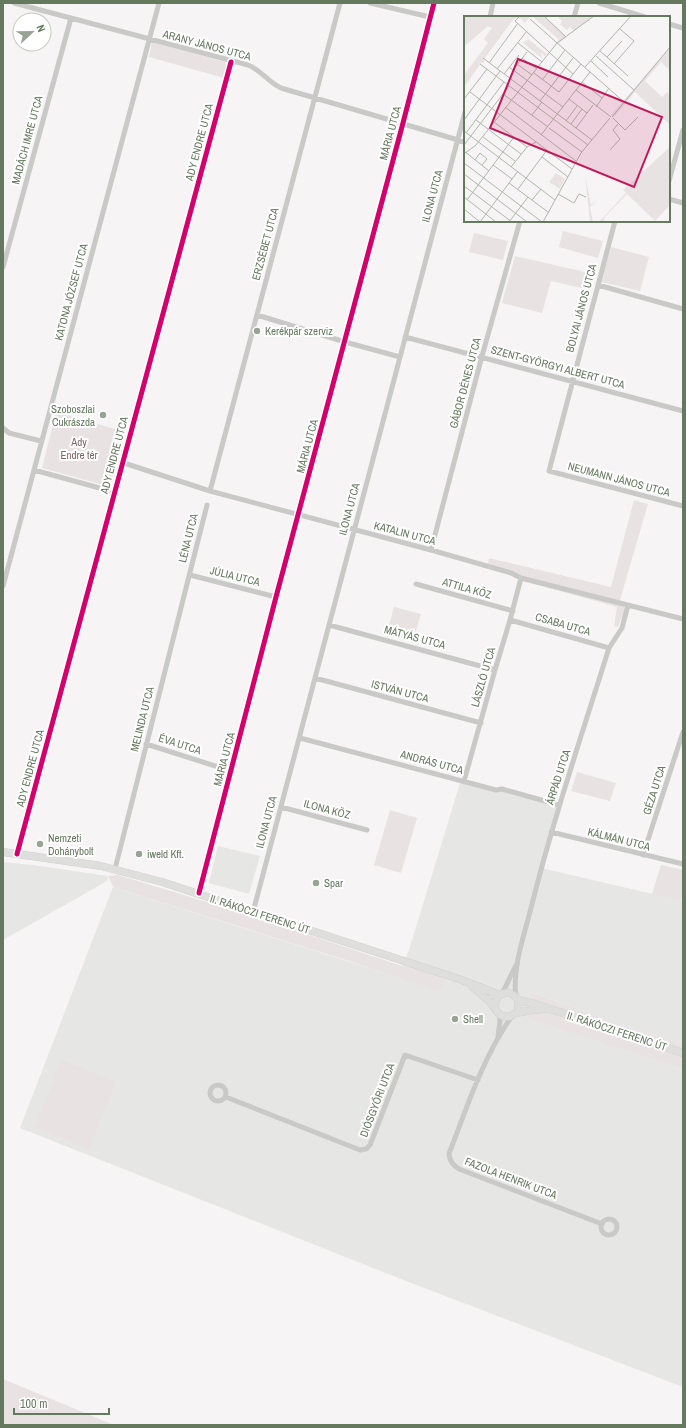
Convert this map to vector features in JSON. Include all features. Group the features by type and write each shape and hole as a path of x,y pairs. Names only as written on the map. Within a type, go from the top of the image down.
{"main road":[{"name":"II. RÁKÓCZI FERENC ÚT","path":"3,852 88,863 115,869 199,893 501,994 512,994 517,999 683,1053"},
{"name":"II. RÁKÓCZI FERENC ÚT","path":"466,982 477,990 497,1011 505,1017 533,1010 551,1009"},
{"path":"497,1011 495,1003 496,998 501,994"},
{"path":"514,1014 518,1009 517,999"}],"street":[{"name":"ARANY JÁNOS UTCA","path":"14,3 255,68 274,85 281,88 464,142"},
{"name":"KATONA JÓZSEF UTCA","path":"3,586 6,564 34,470 159,3"},
{"name":"ERZSÉBET UTCA","path":"210,491 340,3"},
{"path":"370,3 430,17"},
{"name":"MÁRIA UTCA","path":"199,893 434,3"},
{"path":"490,16 493,3"},
{"path":"574,16 578,3"},
{"path":"599,3 640,16"},
{"name":"MADÁCH IMRE UTCA","path":"3,267 71,18"},
{"path":"670,24 683,28"},
{"name":"ADY ENDRE UTCA","path":"17,854 114,492 124,463 131,432 231,62"},
{"name":"ILONA UTCA","path":"253,912 464,116"},
{"path":"670,177 683,130"},
{"path":"670,199 683,203"},
{"name":"GÁBOR DÉNES UTCA","path":"431,550 482,356 520,222"},
{"name":"BOLYAI JÁNOS UTCA","path":"549,471 615,222"},
{"path":"3,239 10,241"},
{"path":"598,286 683,309"},
{"path":"257,315 400,357"},
{"name":"SZENT-GYÖRGYI ALBERT UTCA","path":"405,337 482,356 683,411"},
{"path":"3,428 9,433 41,441"},
{"name":"KATALIN UTCA","path":"124,463 210,491 431,550 511,573 520,578 683,619"},
{"path":"34,470 114,492"},
{"name":"NEUMANN JÁNOS UTCA","path":"549,471 683,506"},
{"name":"LÉNA UTCA","path":"190,575 207,505"},
{"name":"JÚLIA UTCA","path":"190,575 276,597"},
{"name":"MELINDA UTCA","path":"115,869 190,575"},
{"name":"LÁSZLÓ UTCA","path":"464,781 513,611 520,578"},
{"name":"ATTILA KÖZ","path":"416,584 513,611"},
{"name":"ÁRPÁD UTCA","path":"517,999 515,988 518,960 551,832 609,648 622,628 628,605"},
{"name":"CSABA UTCA","path":"510,620 609,648"},
{"name":"MÁTYÁS UTCA","path":"329,625 495,670"},
{"name":"ISTVÁN UTCA","path":"315,678 481,723"},
{"name":"GÉZA UTCA","path":"643,855 683,732"},
{"name":"ANDRÁS UTCA","path":"300,738 496,790 502,789 559,805"},
{"name":"ÉVA UTCA","path":"146,744 231,771"},
{"name":"ILONA KÖZ","path":"281,806 367,830"},
{"name":"KÁLMÁN UTCA","path":"551,832 683,864"},
{"name":"ÁRPÁD UTCA","path":"501,994 518,960"},
{"path":"497,1011 500,1021 498,1037"},
{"path":"498,1037 514,1014"},
{"name":"FAZOLA HENRIK UTCA","path":"498,1037 478,1080 449,1154 450,1160 453,1165 460,1169 602,1224"},
{"name":"DIÓSGYŐRI UTCA","path":"226,1097 360,1150 366,1149 370,1145 405,1054 478,1080"}],"shaded area":[{"path":"461,780 559,805 541,868 683,901 683,1044 625,1026 530,992 527,1017 683,1069 683,1387 406,1281 20,1128 113,887 420,984 402,966 409,950"},
{"path":"218,846 260,856 249,894 209,883"},
{"path":"3,862 108,876 107,881 3,940"}],"green space":[{"path":"152,42 225,62 227,68 224,78 149,57"},
{"path":"563,231 603,241 598,258 559,247"},
{"path":"474,233 508,241 503,260 469,252"},
{"path":"611,247 649,257 640,291 601,282"},
{"path":"515,256 594,274 590,290 551,281 542,313 502,303"},
{"name":"Ady Endre tér","path":"56,412 125,432 111,483 107,486 42,468"},
{"path":"634,500 648,504 620,600 625,609 618,627 614,626 617,607 524,581 498,567 488,564 489,558 611,587"},
{"path":"394,607 421,614 413,641 387,633"},
{"path":"577,772 616,783 610,801 571,791"},
{"path":"390,810 417,818 401,873 374,865"},
{"path":"661,865 683,870 683,892 681,901 652,894"},
{"path":"118,875 250,915 402,966 409,966 445,978 442,988 439,991 346,960 113,887 108,876"},
{"path":"530,992 625,1026 683,1044 683,1069 527,1018"},
{"path":"62,1060 116,1082 89,1149 35,1127"},
{"path":"3,1379 114,1425 3,1425"}],"cycle path":[{"path":"199,893 434,3"},
{"path":"17,854 231,62"}],"place":[{"name":"Kerékpár szerviz","path":"257,331"},
{"name":"Szoboszlai Cukrászda","path":"103,415"},
{"name":"Nemzeti Dohánybolt","path":"40,844"},
{"name":"iweld Kft.","path":"139,854"},
{"name":"Spar","path":"316,883"},
{"name":"Shell","path":"455,1019"}]}
